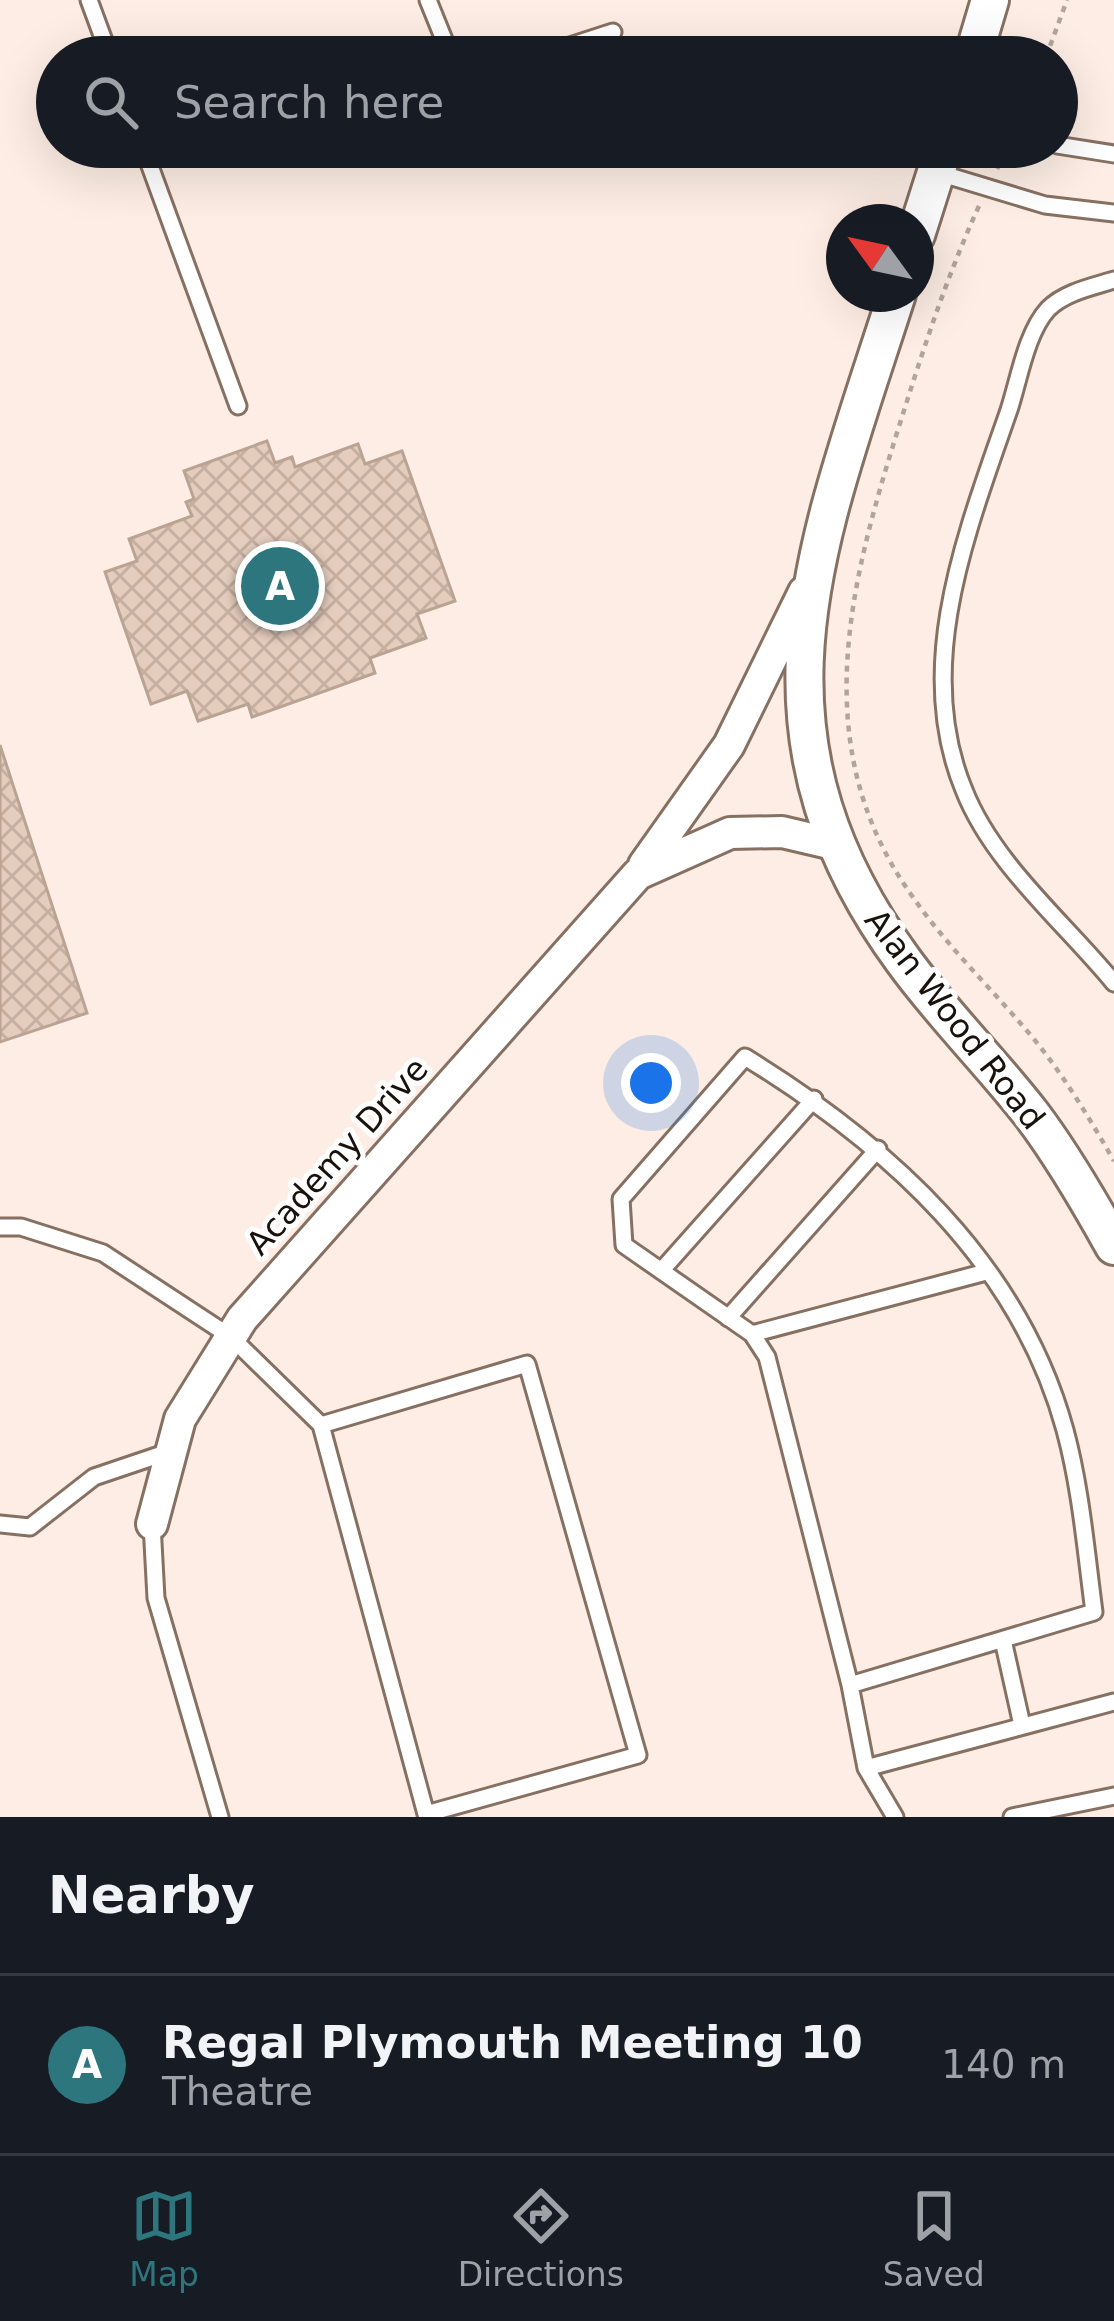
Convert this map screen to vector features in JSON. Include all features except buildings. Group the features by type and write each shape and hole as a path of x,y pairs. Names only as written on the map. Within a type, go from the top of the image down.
{"street":[{"path":"979,36 990,0"},
{"path":"926,204 937,168"},
{"name":"Alan Wood Road","path":"892,312 804,617 803,674 815,785 833,844 905,963 1033,1117 1114,1246"},
{"name":"Academy Drive","path":"152,1524 180,1419 231,1337 266,1290 638,874 691,804 788,632 823,541"},
{"name":"Academy Drive","path":"638,874 730,832 782,832 833,844"}],"lane":[{"path":"89,0 102,36"},
{"path":"428,0 443,36"},
{"path":"601,36 613,32"},
{"path":"1107,154 1114,139"},
{"path":"151,168 238,406"},
{"path":"959,168 1045,205 1114,213"},
{"path":"1114,280 1060,299 1036,330 967,525 949,614 944,676 962,787 980,824 1114,983"},
{"path":"850,1685 1094,1612 1064,1425 1037,1353 928,1193 814,1100 745,1057 621,1198 624,1245 752,1334 767,1357 850,1685 866,1768 895,1817"},
{"path":"661,1270 814,1100"},
{"path":"728,1318 878,1149"},
{"path":"0,1226 21,1227 103,1253 231,1337 321,1425 426,1814 638,1755 527,1364 321,1425"},
{"path":"752,1334 986,1272"},
{"path":"0,1524 30,1527 94,1477 168,1451"},
{"path":"152,1524 156,1598 220,1817"},
{"path":"1003,1640 1022,1725"},
{"path":"866,1768 1114,1702"},
{"path":"1012,1817 1114,1796"}],"path":[{"path":"1054,36 1067,0"}],"place":[{"name":"Regal Plymouth Meeting 10","path":"280,586"}]}
